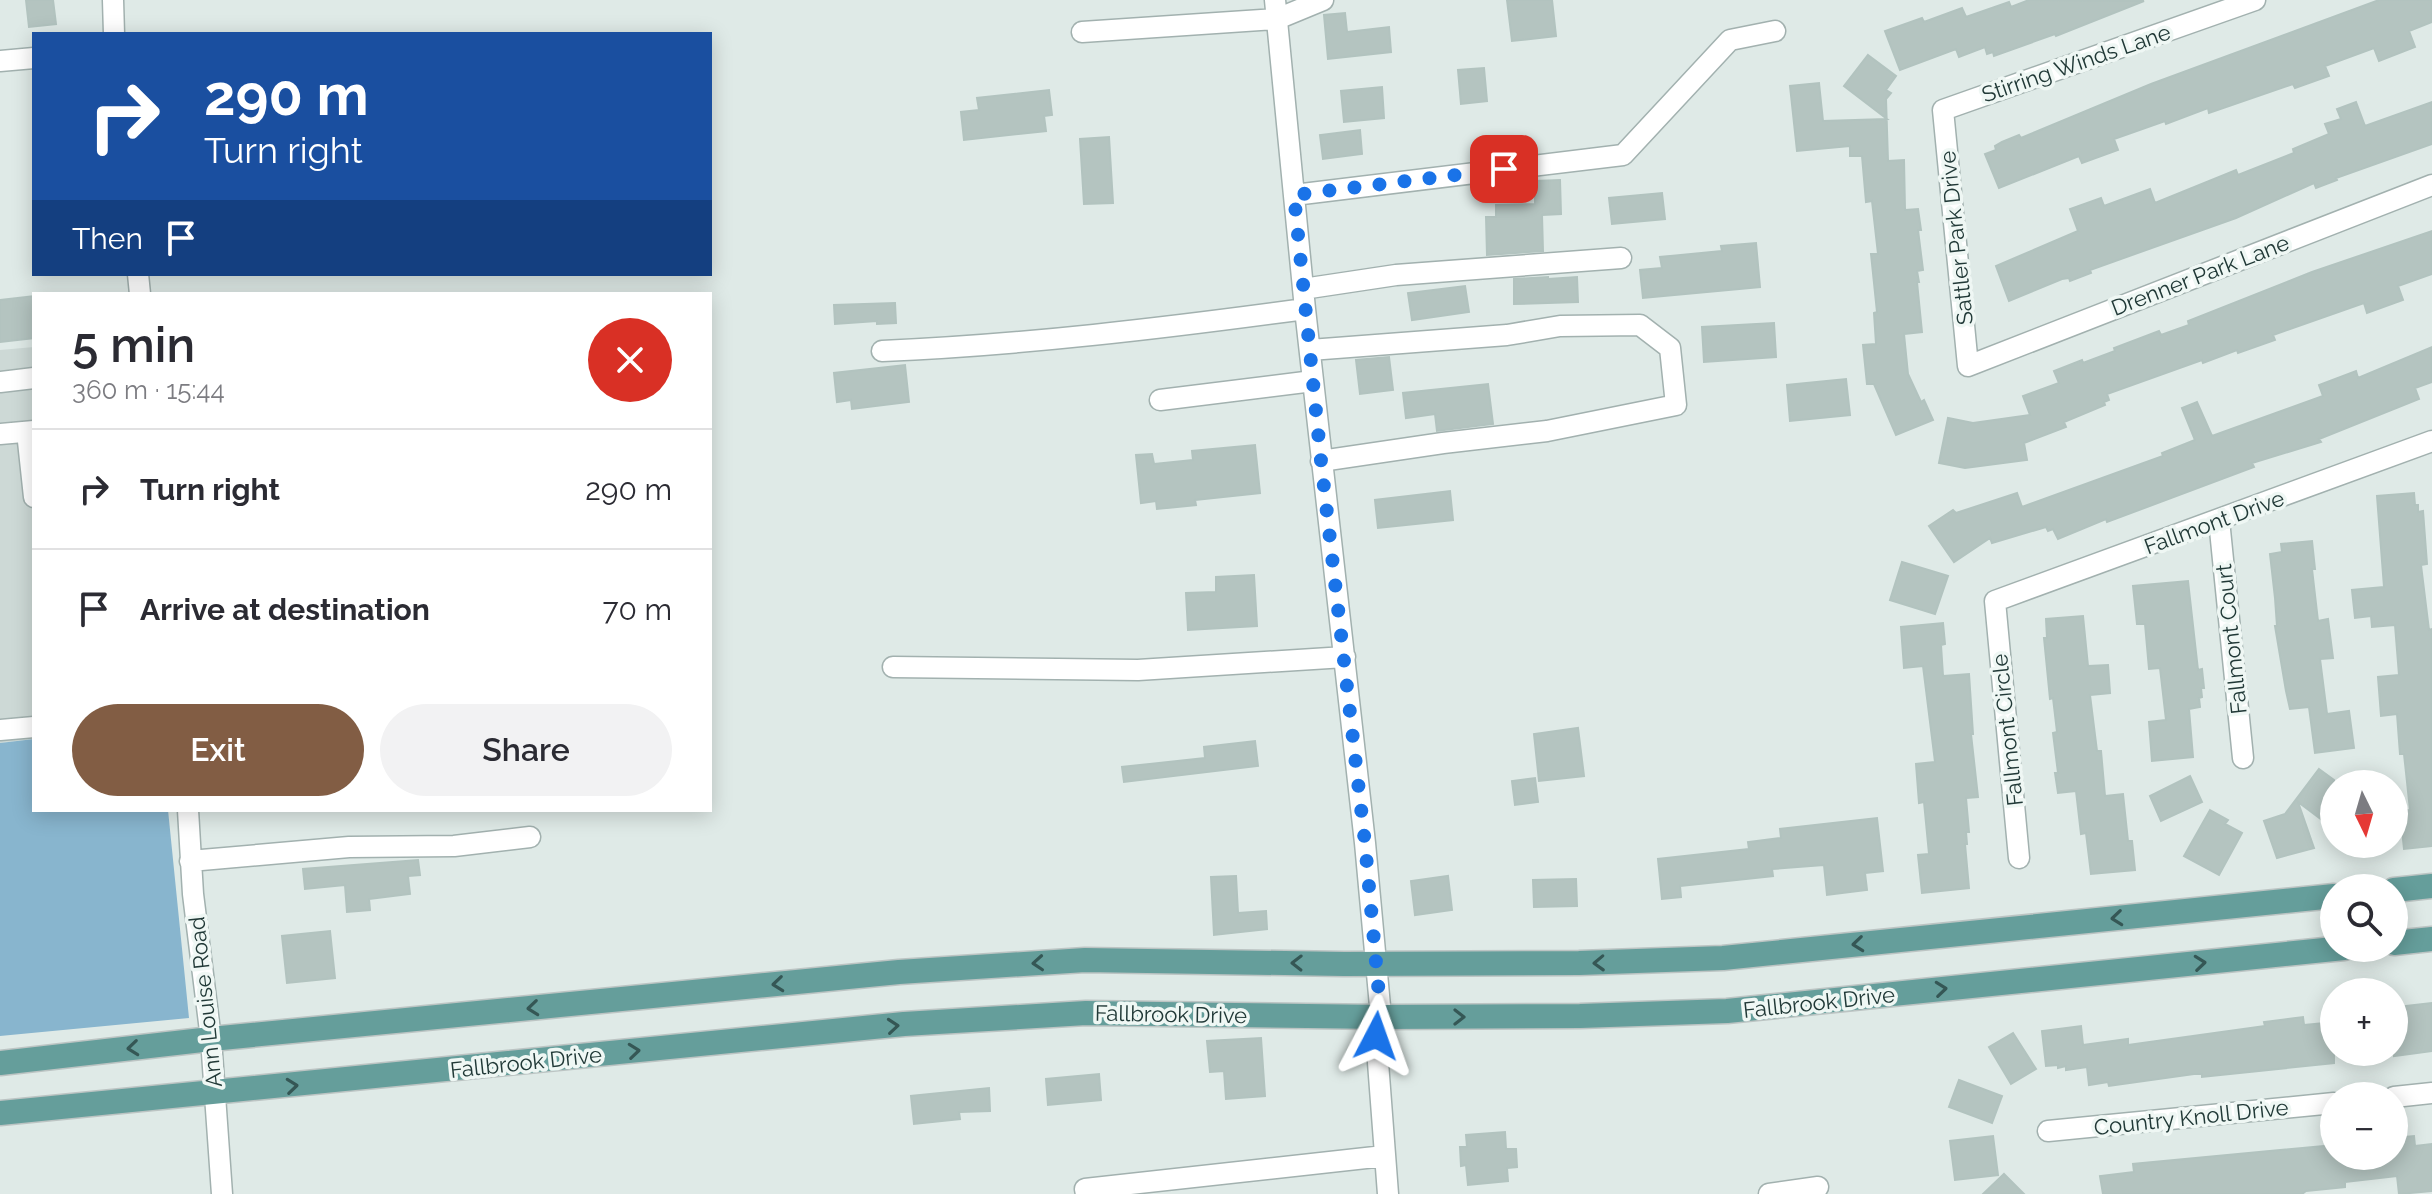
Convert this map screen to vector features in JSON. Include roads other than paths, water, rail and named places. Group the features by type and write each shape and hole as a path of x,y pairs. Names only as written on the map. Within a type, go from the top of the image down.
{"main road":[{"path":"2408,889 2432,886"},
{"path":"0,1063 211,1039 899,972 1085,960 1375,964 1579,963 1723,958 2320,897"},
{"path":"2408,942 2432,939"},
{"name":"Fallbrook Drive","path":"0,1113 949,1021 1086,1013 1381,1017 1580,1016 1727,1011 2320,950"}],"street":[{"path":"113,0 114,32"},
{"path":"1082,32 1276,10 1323,0"},
{"name":"Stirring Winds Lane","path":"1943,110 2255,0"},
{"path":"1276,10 1381,1017 1376,1036 1388,1194"},
{"path":"1294,195 1623,155 1730,40 1775,31"},
{"path":"0,61 32,58"},
{"name":"Sattler Park Drive","path":"1943,110 1968,366"},
{"name":"Drenner Park Lane","path":"1968,366 2432,185"},
{"path":"882,351 1115,332 1304,299 1396,275 1621,258"},
{"path":"1310,350 1507,335 1560,326 1640,325 1670,348 1676,405 1547,431 1321,461"},
{"path":"0,382 32,378"},
{"path":"1160,400 1313,381"},
{"path":"0,434 31,432 32,454"},
{"name":"Fallmont Drive","path":"1995,601 2432,441"},
{"name":"Fallmont Court","path":"2219,520 2243,758"},
{"name":"Fallmont Circle","path":"1995,601 2019,858"},
{"path":"893,667 1138,670 1345,657"},
{"path":"0,730 32,727"},
{"name":"Ann Louise Road","path":"188,812 190,861 211,1039 222,1194"},
{"path":"190,861 349,847 454,846 530,837"},
{"path":"2408,1096 2432,1093"},
{"name":"Country Knoll Drive","path":"2048,1131 2320,1104"},
{"path":"1086,1194 1085,1189 1384,1156"},
{"path":"1769,1194 1818,1187"}],"water":[{"path":"32,739 32,812 168,812 189,1018 0,1036 0,743"}]}
